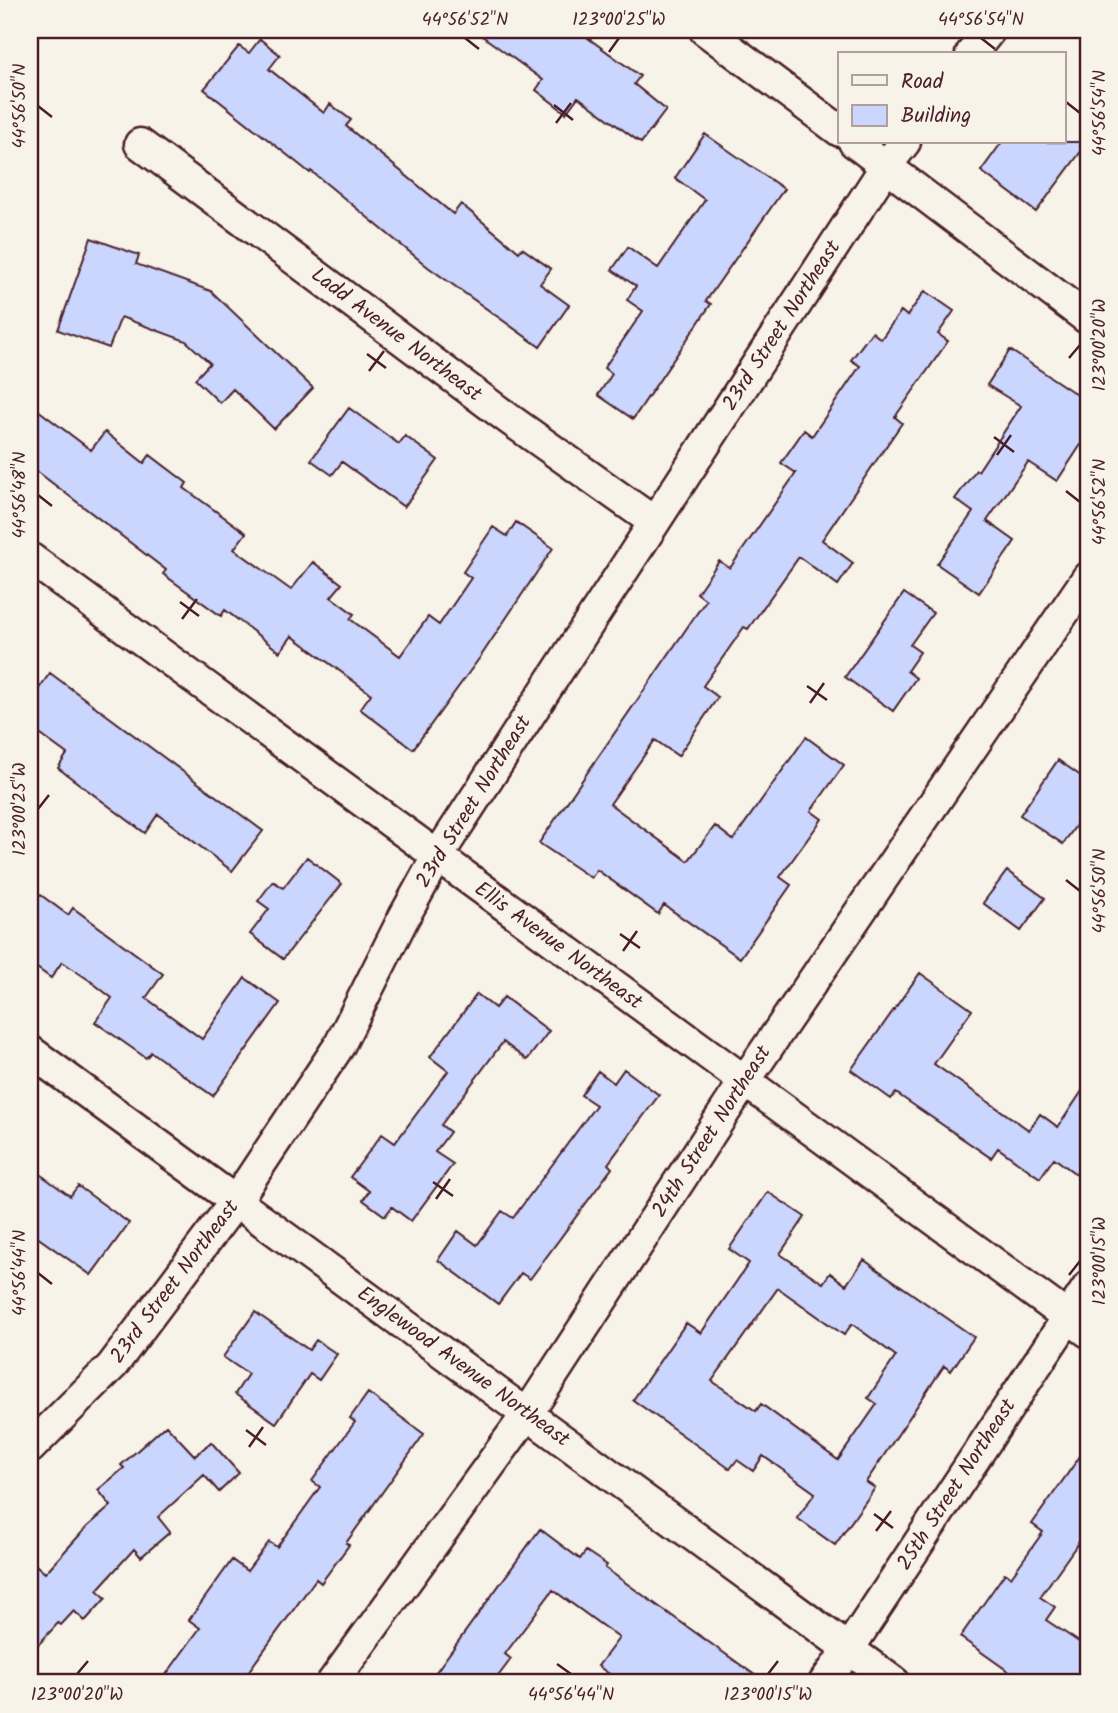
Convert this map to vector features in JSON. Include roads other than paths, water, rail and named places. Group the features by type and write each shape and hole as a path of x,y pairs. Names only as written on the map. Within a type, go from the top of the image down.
{"street":[{"path":"705,30 838,130"},
{"path":"973,52 990,30"},
{"name":"Ladd Avenue Northeast","path":"140,144 509,419 654,522"},
{"path":"857,144 1088,319"},
{"name":"23rd Street Northeast","path":"30,1448 112,1366 235,1202 339,1046 404,916 437,858 886,166 903,144"},
{"name":"Ellis Avenue Northeast","path":"30,558 1078,1324"},
{"name":"24th Street Northeast","path":"332,1683 528,1413 744,1082 1088,577"},
{"name":"Englewood Avenue Northeast","path":"30,1051 895,1683"},
{"name":"25th Street Northeast","path":"824,1683 1078,1324 1088,1287"}]}
